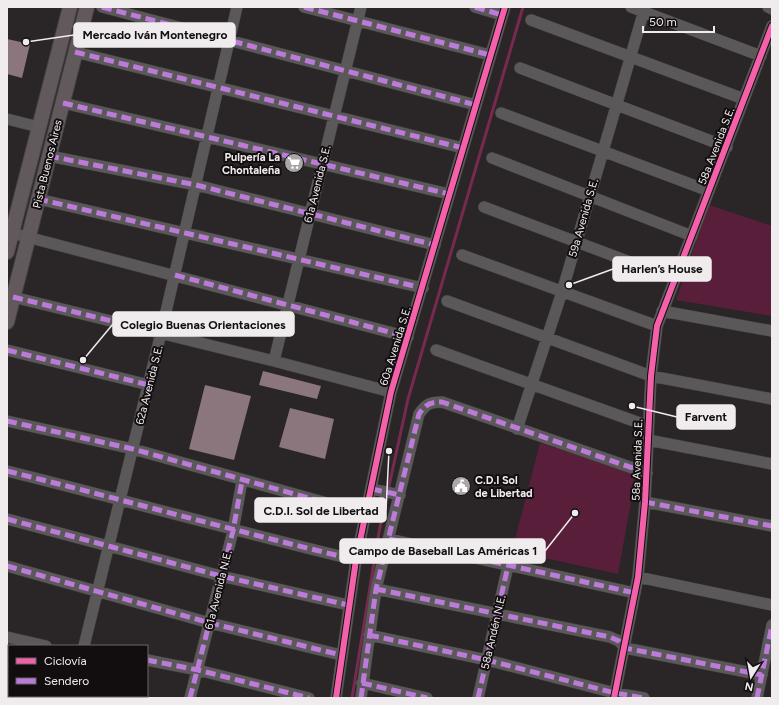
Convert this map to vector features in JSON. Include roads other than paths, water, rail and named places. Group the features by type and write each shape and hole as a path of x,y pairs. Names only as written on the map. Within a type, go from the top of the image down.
{"main road":[{"name":"Pista Buenos Aires","path":"7,252 70,7"},
{"name":"Pista Buenos Aires","path":"7,322 87,7"}],"street":[{"path":"102,7 476,105"},
{"name":"62a Avenida S.E.","path":"84,645 162,333 237,7"},
{"path":"304,7 490,55"},
{"name":"61a Avenida S.E.","path":"274,361 361,7"},
{"path":"476,7 504,11"},
{"path":"631,7 644,9 761,56"},
{"path":"768,7 772,9"},
{"name":"59a Avenida S.E.","path":"517,429 562,292 644,9"},
{"name":"60a Avenida S.E.","path":"336,698 348,605 366,514 386,492 391,392 504,11"},
{"path":"530,20 744,99"},
{"name":"58a Avenida S.E.","path":"615,696 638,577 646,502 651,376 657,326 772,26"},
{"path":"75,52 463,148"},
{"path":"520,68 727,146"},
{"path":"63,103 450,194"},
{"path":"501,113 709,191"},
{"path":"7,119 39,127"},
{"path":"49,156 196,185 435,245"},
{"path":"492,158 692,236"},
{"path":"38,199 299,258 423,288"},
{"path":"484,207 675,280"},
{"path":"12,233 408,337"},
{"path":"462,255 657,326"},
{"path":"13,297 274,361 391,392"},
{"path":"447,301 651,376 772,399"},
{"path":"662,311 772,331"},
{"path":"7,350 149,385"},
{"path":"436,350 648,426"},
{"path":"361,698 376,590 389,539 386,492 419,414 424,406 432,402 442,402 647,474"},
{"path":"7,421 133,449 242,481 366,514"},
{"path":"648,440 772,464"},
{"path":"7,471 120,499 233,531 356,560"},
{"name":"61a Avenida N.E.","path":"190,698 233,531 242,481"},
{"path":"646,502 772,526"},
{"path":"7,519 221,576 348,605"},
{"path":"389,539 636,593"},
{"path":"7,566 98,590 210,623 341,654"},
{"name":"58a Andén N.E.","path":"478,698 508,566"},
{"path":"638,577 772,605"},
{"path":"376,590 610,637 618,641 624,648 762,674"},
{"path":"757,698 772,625"},
{"path":"369,635 487,660 615,696 644,698"},
{"path":"7,637 42,645"},
{"path":"148,660 198,670 309,698"},
{"path":"362,683 427,698"}],"waterway":[{"path":"352,698 379,532 408,399 523,7"}],"place":[{"name":"Mercado Iván Montenegro","path":"26,42"},
{"name":"Pulpería La Chontaleña","path":"294,163"},
{"name":"Harlen’s House","path":"569,285"},
{"name":"Colegio Buenas Orientaciones","path":"83,360"},
{"name":"Farvent","path":"632,406"},
{"name":"C.D.I. Sol de Libertad","path":"389,451"},
{"name":"C.D.I Sol de Libertad","path":"461,486"},
{"name":"Campo de Baseball Las Américas 1","path":"575,513"}]}
